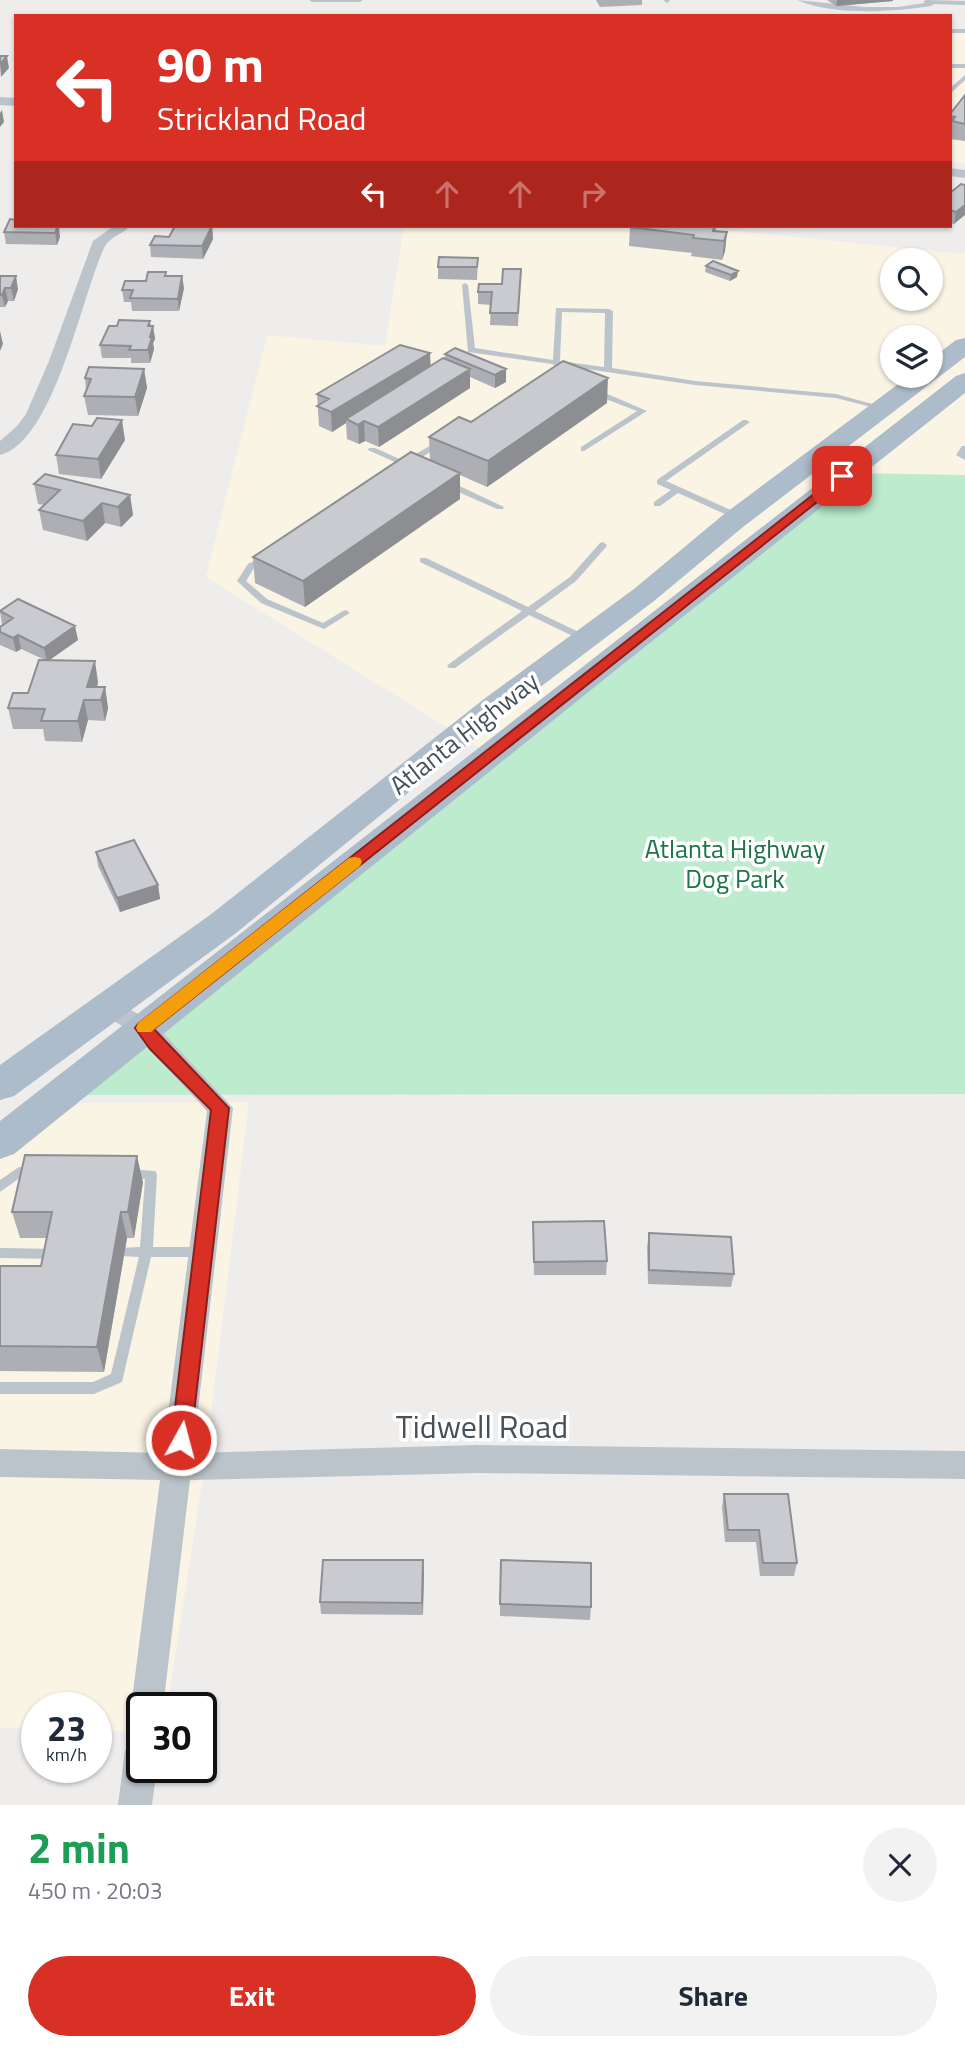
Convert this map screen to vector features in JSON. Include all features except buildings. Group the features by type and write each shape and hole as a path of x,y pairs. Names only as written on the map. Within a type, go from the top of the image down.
{"main road":[{"name":"Atlanta Highway","path":"943,366 963,358"},
{"name":"Atlanta Highway","path":"0,1143 963,358"},
{"name":"Atlanta Highway","path":"0,1086 223,924 495,706 909,388"}],"street":[{"path":"0,450 23,430 34,414 57,360 100,241 119,228"},
{"path":"109,1007 144,1028 156,1044 220,1108 149,1692"},
{"name":"Tidwell Road","path":"0,1463 178,1467 479,1459 965,1465"},
{"path":"135,1805 138,1783"}],"lane":[{"path":"312,0 360,0"},
{"path":"800,0 837,9 965,3"},
{"path":"920,0 931,4"},
{"path":"952,90 965,77"},
{"path":"465,285 471,351 706,384 836,396 883,408"},
{"path":"556,364 559,310 610,311 608,370"},
{"path":"582,387 643,411 584,449"},
{"path":"739,517 662,482 746,422"},
{"path":"405,464 451,437"},
{"path":"965,448 960,455 965,458"},
{"path":"372,450 412,467 400,475"},
{"path":"437,479 500,506"},
{"path":"657,504 677,489"},
{"path":"452,666 572,579 603,545"},
{"path":"274,552 251,566 241,581 264,601 324,626 346,613"},
{"path":"424,559 585,639"},
{"path":"0,1187 19,1172 46,1172"},
{"path":"0,1388 94,1388 117,1378 146,1253 151,1174 112,1174"},
{"path":"0,1252 57,1254"},
{"path":"124,1252 204,1252"}],"shaded area":[{"path":"952,31 965,31 965,163 952,162"},
{"path":"404,228 704,228 905,248 880,248 880,311 943,311 943,252 965,254 965,481 501,761 206,577 267,335 385,346"},
{"path":"249,1102 204,1471 169,1692 126,1692 126,1732 112,1731 112,1692 21,1692 21,1729 0,1728 0,1157 80,1103"}],"green space":[{"name":"Atlanta Highway Dog Park","path":"854,473 965,475 965,1094 76,1095"}],"slow traffic":[{"path":"145,1028 354,862"}],"route":[{"path":"181,1440 220,1108 156,1044 144,1028 842,476"}]}
